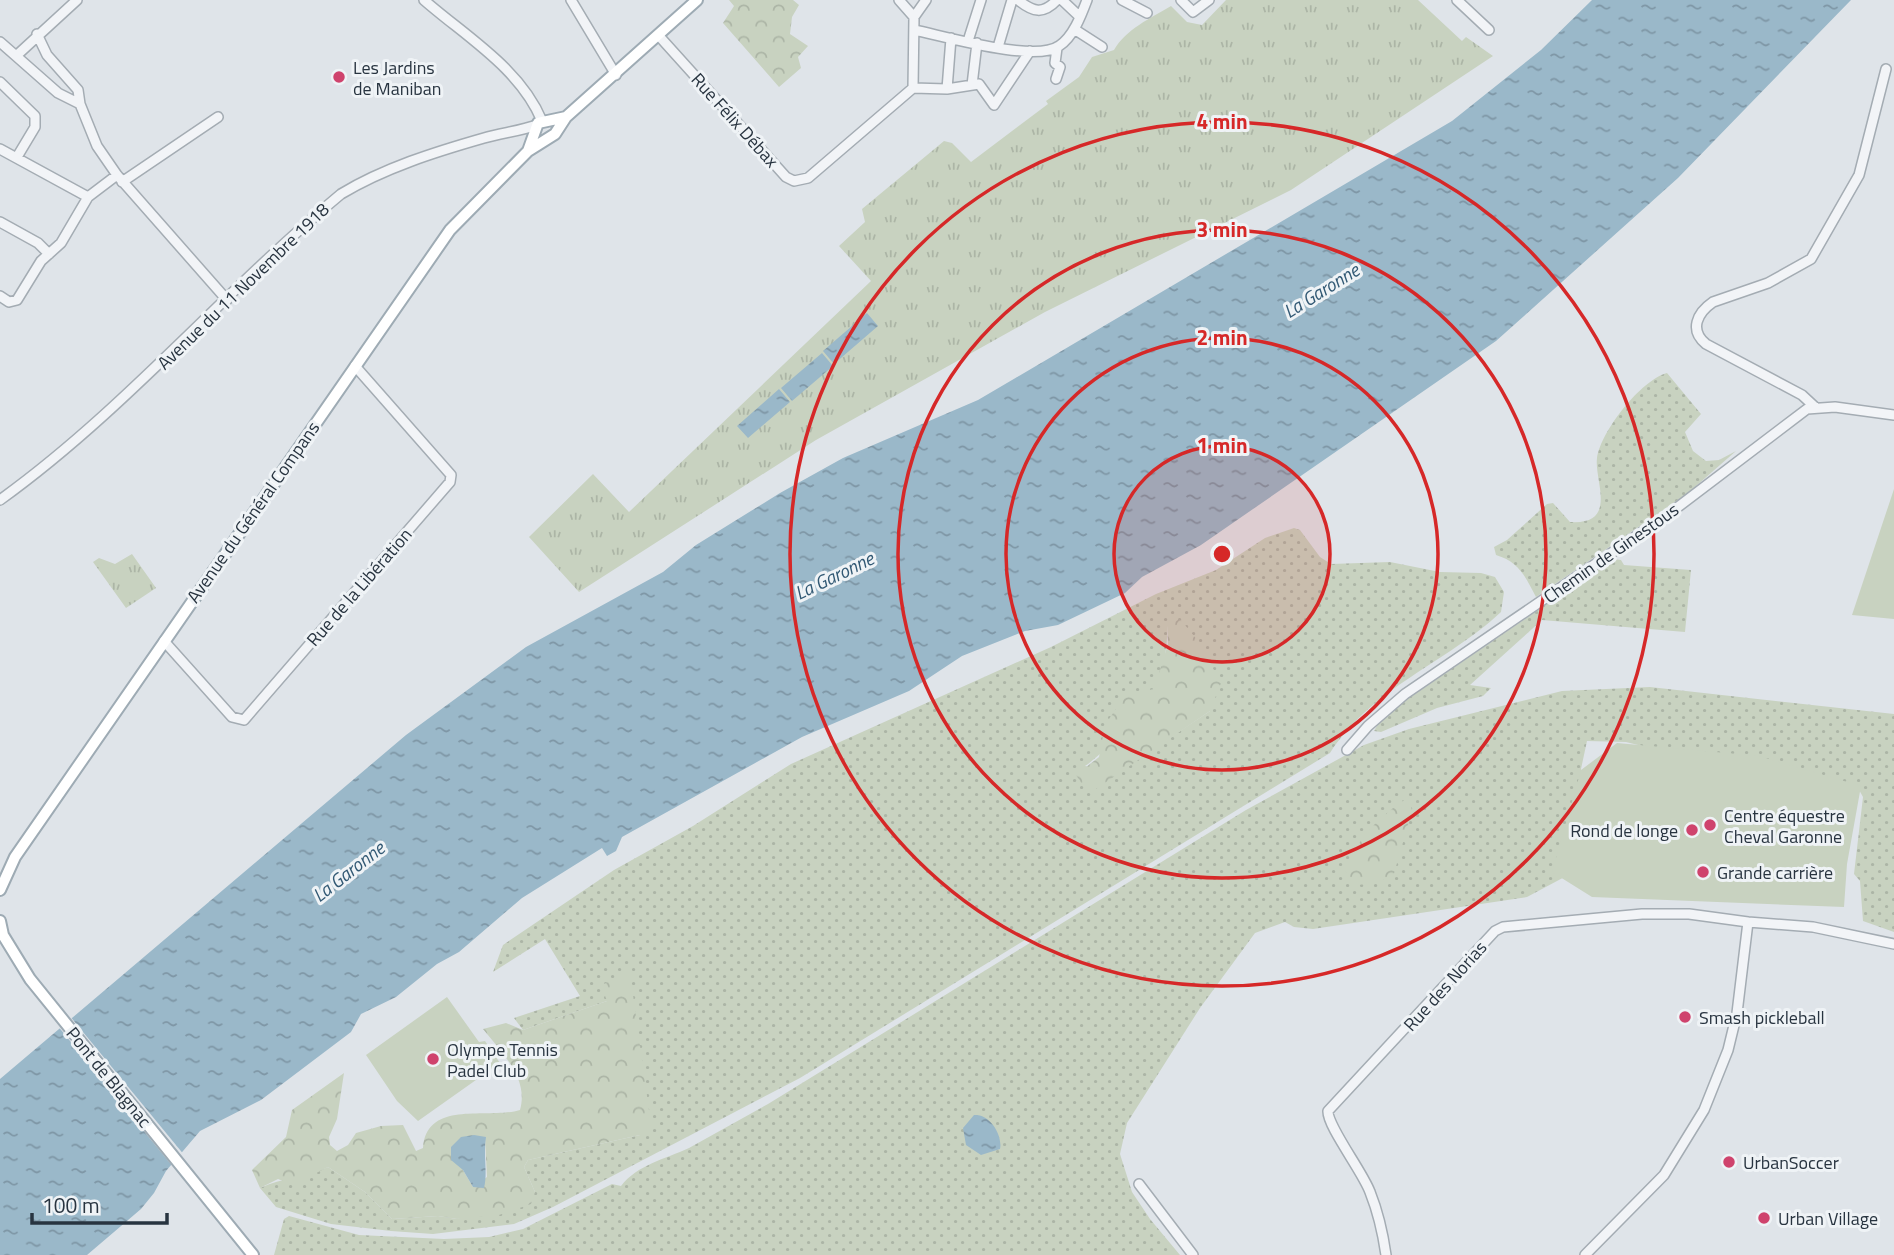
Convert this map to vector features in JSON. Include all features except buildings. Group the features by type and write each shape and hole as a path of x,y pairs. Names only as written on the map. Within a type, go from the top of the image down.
{"main road":[{"name":"Avenue du Général Compans","path":"0,890 15,857 450,230 528,151 542,130 566,117 697,0"},
{"name":"Pont de Blagnac","path":"0,921 2,934 30,979 253,1255"}],"street":[{"path":"16,56 77,0"},
{"path":"424,0 496,60 519,84 542,130"},
{"path":"571,0 616,75"},
{"path":"899,0 914,17"},
{"path":"926,0 914,17 913,88 947,89 972,85 984,87 994,105 1030,51"},
{"path":"972,85 972,42 981,0"},
{"path":"998,47 1015,0 1026,7 1042,11 1059,0 1080,17"},
{"path":"1056,79 1060,67 1055,63 1057,48 1074,29 1087,0"},
{"path":"1122,0 1147,13"},
{"path":"1181,0 1193,12 1209,0"},
{"path":"1457,0 1489,30"},
{"path":"1074,29 1102,47"},
{"path":"914,30 998,47 1030,51 1057,48"},
{"path":"37,34 47,55 78,90 80,104 97,146 120,179 227,300"},
{"name":"Rue Félix Débax","path":"659,36 786,177 794,181 808,178 913,88"},
{"path":"947,89 951,38"},
{"path":"0,41 58,93 80,104"},
{"path":"1886,69 1859,175 1811,260 1768,283 1713,302 1705,307 1696,323 1696,331 1706,344 1802,395 1816,408 1894,415"},
{"path":"58,93 69,80"},
{"path":"0,82 35,116 35,127 17,157"},
{"path":"0,296 9,302 17,300 36,267 61,243 88,197 218,117"},
{"name":"Avenue du 11 Novembre 1918","path":"0,500 58,458 107,415 341,194 370,177 483,138 518,130 542,130"},
{"path":"0,149 88,197"},
{"path":"0,222 38,243 49,254"},
{"name":"Rue de la Libération","path":"164,641 232,717 244,720 450,482 451,475 355,366"},
{"name":"Chemin de Ginestous","path":"1347,750 1367,726 1405,694 1670,513 1807,409 1816,408"},
{"name":"Rue des Norias","path":"1386,1255 1370,1191 1349,1150 1328,1121 1328,1111 1495,931 1503,927 1642,914 1689,914 1748,922"},
{"path":"1585,1255 1664,1175 1704,1110 1728,1050 1737,1013 1748,922 1813,927 1894,944"},
{"path":"1139,1184 1193,1255"}],"green space":[{"path":"729,0 793,0 799,5 792,17 790,34 808,46 798,57 801,68 779,87 723,23 734,6"},
{"path":"1226,0 1418,0 1462,41 1466,37 1493,56 1291,190 1045,312 816,440 579,592 529,537 593,474 629,512 871,281 839,246 865,222 862,209 944,141 952,143 971,162 1048,104 1046,101 1079,77 1092,57 1114,50 1125,36 1140,25 1171,6 1187,22 1202,25"},
{"path":"1667,373 1701,414 1685,432 1693,451 1706,461 1719,460 1736,451 1688,493 1536,597 1520,571 1496,555 1494,547 1507,540 1547,504 1553,503 1570,522 1585,521 1594,516 1601,500 1597,458 1606,434 1634,396 1646,385"},
{"path":"1894,489 1894,619 1852,615"},
{"path":"1294,528 1300,530 1320,557 1331,564 1390,562 1440,572 1481,573 1495,577 1504,592 1501,612 1457,647 1367,710 1330,753 800,1078 553,1207 514,1224 433,1234 331,1224 276,1207 260,1188 328,1167 365,1192 392,1219 438,1216 457,1219 535,1192 524,1167 528,1160 640,1135 607,1001 523,1030 514,1018 580,996 545,939 493,972 503,945 614,870 693,826 791,764 1051,647 1156,594 1216,570 1265,538","holes":["1167,625 1210,711 1120,771 1085,766 1123,730 1155,689 1165,657"]},
{"path":"132,554 156,588 126,608 93,562 99,558 115,564"},
{"path":"1613,559 1621,560 1624,565 1691,570 1685,632 1542,620 1470,685 1491,688 1483,696 1437,708 1381,732 1374,731 1378,724 1409,698"},
{"path":"1180,619 1198,641 1221,683 1210,711 1093,791 1083,786 1076,775 1099,757 1105,725 1125,695 1154,689 1168,644 1167,625"},
{"path":"1650,687 1894,714 1894,932 1863,921 1860,881 1854,874 1863,797 1858,788 1694,759 1626,742 1587,741 1581,769 1583,783 1572,873 1527,897 1313,929 1294,927 1285,922 1255,933 1200,1008 1127,1123 1120,1154 1132,1192 1180,1255 274,1255 284,1219 289,1216 359,1235 444,1239 489,1237 523,1229 612,1184 621,1186 643,1168 689,1148 768,1104 1246,810 1364,745 1409,729 1562,691"},
{"name":"Centre équestre Cheval Garonne","path":"1617,743 1759,756 1861,786 1847,864 1844,907 1592,897 1552,872 1581,770"},
{"path":"1409,797 1412,811 1393,877 1370,884 1351,885 1345,870 1356,848 1379,820"},
{"path":"630,973 651,1125 640,1135 528,1160 524,1167 535,1192 531,1204 499,1215 457,1219 438,1216 392,1219 365,1192 328,1167 293,1185 278,1179 260,1188 252,1170 286,1137 292,1110 344,1073 337,1119 329,1137 330,1145 337,1151 348,1145 356,1133 381,1126 403,1125 416,1151 423,1148 427,1133 435,1123 447,1117 520,1110 521,1087 512,1066 483,1029 506,1023 523,1030 607,1001 601,985","holes":["485,1137 487,1177 473,1187 463,1170"]},
{"name":"Olympe Tennis Padel Club","path":"447,997 479,1042 485,1041 500,1063 418,1121 397,1101 366,1055"}],"water":[{"name":"La Garonne","path":"1592,0 1851,0 1678,178 1496,341 1201,545 1142,577 1125,593 1058,625 1025,631 962,656 909,691 802,737 622,837 616,851 607,856 602,848 522,898 459,952 437,964 396,997 361,1014 351,1032 261,1100 200,1131 166,1171 141,1209 87,1255 0,1255 0,1079 406,735 526,647 663,572 696,545 780,493 843,458 978,400 1452,121 1541,50"},
{"path":"867,313 878,326 834,364 823,351"},
{"path":"822,353 833,366 792,401 781,388"},
{"path":"779,389 790,402 748,438 737,426"},
{"path":"974,1115 980,1115 994,1126 1000,1149 981,1155 966,1145 963,1128"},
{"path":"461,1137 486,1137 484,1188 473,1187 463,1170 451,1160 451,1147"}],"pier":[{"path":"69,1015 185,1156 174,1168 57,1025"}],"place":[{"name":"Les Jardins de Maniban","path":"339,77"},
{"name":"Centre équestre Cheval Garonne","path":"1710,825"},
{"name":"Rond de longe","path":"1692,830"},
{"name":"Grande carrière","path":"1703,872"},
{"name":"Smash pickleball","path":"1685,1017"},
{"name":"Olympe Tennis Padel Club","path":"433,1059"},
{"name":"UrbanSoccer","path":"1729,1162"},
{"name":"Urban Village","path":"1764,1218"}]}
